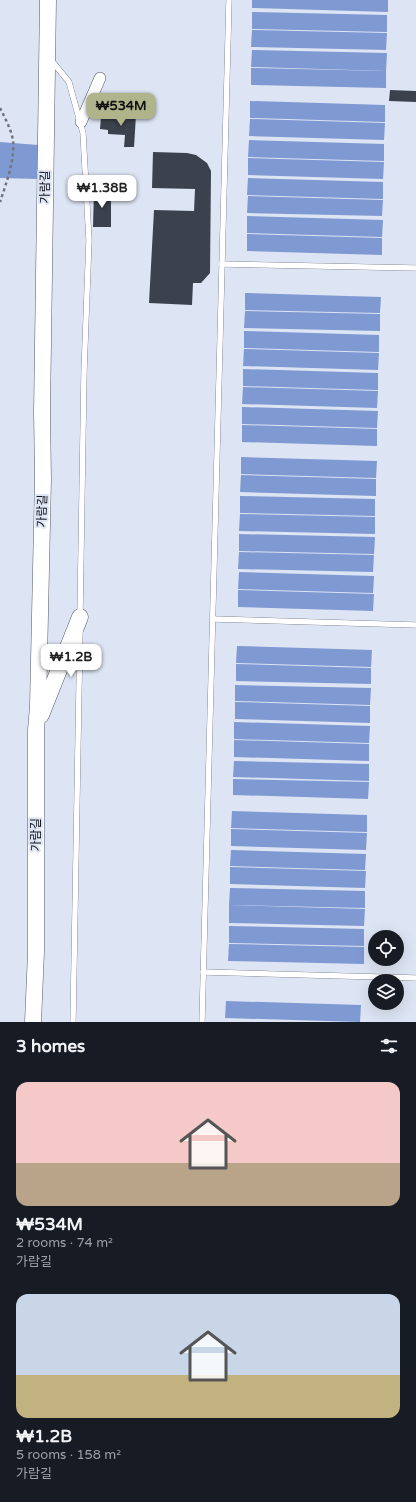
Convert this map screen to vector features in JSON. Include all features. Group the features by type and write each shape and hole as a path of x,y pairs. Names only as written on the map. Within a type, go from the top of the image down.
{"street":[{"name":"가람길","path":"33,1022 36,952 36,730 38,706 43,479 42,412 48,0"},
{"path":"80,122 100,78"},
{"path":"36,730 80,617"}],"lane":[{"path":"202,1022 229,0"},
{"path":"47,56 69,82 83,133 89,240 84,380 73,1022"},
{"path":"222,264 416,268"},
{"path":"213,619 416,625"},
{"path":"203,972 416,978"}],"path":[{"path":"0,108 13,141 10,172 0,202"}],"water":[{"path":"252,0 388,0 388,12 252,8"},
{"path":"252,12 387,15 387,32 252,29"},
{"path":"252,30 387,33 386,50 251,47"},
{"path":"252,50 387,53 386,71 251,67"},
{"path":"251,68 386,71 386,88 251,85"},
{"path":"250,101 385,105 385,122 250,118"},
{"path":"250,119 385,123 384,140 249,136"},
{"path":"249,140 384,144 384,161 248,157"},
{"path":"0,142 38,145 39,179 0,178"},
{"path":"248,158 384,162 383,179 248,175"},
{"path":"248,178 383,182 383,199 247,195"},
{"path":"248,196 383,200 382,216 247,213"},
{"path":"247,216 383,220 382,237 247,233"},
{"path":"247,234 382,238 382,255 247,251"},
{"path":"245,293 381,297 380,313 245,310"},
{"path":"245,311 380,314 380,331 244,328"},
{"path":"244,331 379,335 379,352 244,348"},
{"path":"244,349 379,353 378,370 243,366"},
{"path":"243,369 378,373 378,390 243,386"},
{"path":"243,387 378,391 377,408 242,404"},
{"path":"242,407 378,411 377,428 242,424"},
{"path":"242,425 377,429 377,446 242,442"},
{"path":"241,457 377,461 376,478 241,474"},
{"path":"241,475 376,479 376,496 240,492"},
{"path":"240,496 375,499 375,516 240,513"},
{"path":"240,514 375,517 375,534 239,531"},
{"path":"239,534 375,537 374,554 239,551"},
{"path":"239,552 374,555 373,572 238,569"},
{"path":"239,572 374,576 373,593 238,589"},
{"path":"238,590 374,594 373,611 238,607"},
{"path":"237,646 372,650 371,667 236,663"},
{"path":"236,664 371,668 371,684 236,681"},
{"path":"235,685 371,688 370,705 235,701"},
{"path":"235,702 370,706 370,723 235,719"},
{"path":"234,722 370,726 369,743 234,739"},
{"path":"234,740 369,744 369,761 234,757"},
{"path":"234,761 369,764 369,781 233,777"},
{"path":"233,779 369,782 368,799 233,795"},
{"path":"232,811 367,815 367,832 231,828"},
{"path":"231,829 367,833 366,850 231,846"},
{"path":"231,850 366,854 365,870 230,866"},
{"path":"230,867 366,871 365,888 230,884"},
{"path":"230,888 365,891 365,908 229,905"},
{"path":"229,905 365,909 364,926 229,923"},
{"path":"229,926 364,929 364,946 229,943"},
{"path":"229,944 364,947 364,964 228,961"},
{"path":"226,1001 361,1005 360,1022 225,1018"}],"building":[{"path":"390,90 416,91 416,102 389,101"},
{"path":"108,114 136,115 134,147 124,147 125,135 108,134 108,130 100,129 101,117 108,117"},
{"path":"153,152 187,153 196,155 207,163 211,171 210,273 201,283 193,283 192,305 149,303 154,210 194,211 195,189 152,188"},
{"path":"94,190 111,190 111,227 93,227"}]}
